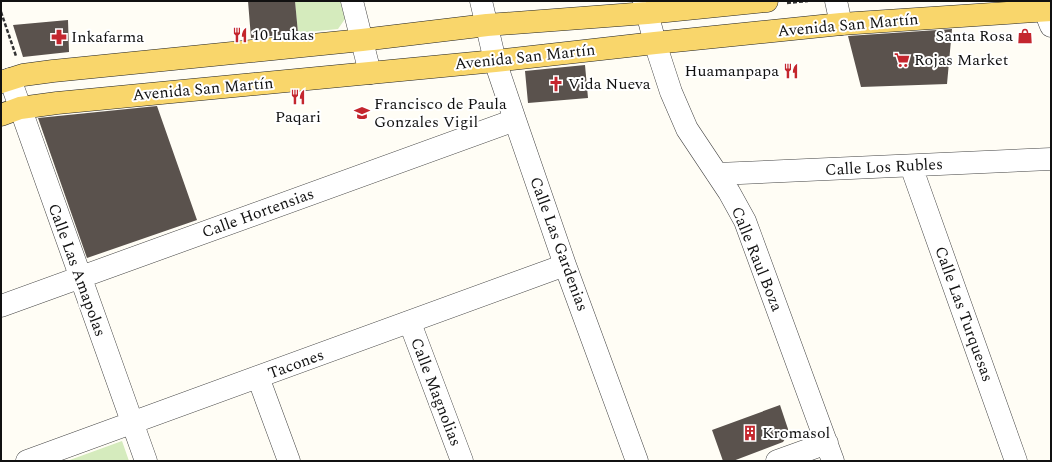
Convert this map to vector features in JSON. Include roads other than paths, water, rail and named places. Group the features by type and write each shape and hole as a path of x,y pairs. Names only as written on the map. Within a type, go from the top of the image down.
{"main road":[{"name":"Avenida San Martín","path":"11,79 645,7 767,1"},
{"name":"Avenida San Martín","path":"10,112 57,103 495,61 841,24 1047,12"}],"street":[{"path":"352,1 370,73"},
{"name":"Calle Las Gardenias","path":"481,1 495,61 515,120 565,265 637,461"},
{"path":"836,1 841,24"},
{"name":"Calle Raul Boza","path":"645,7 654,43 671,92 687,129 729,192 745,221 830,452"},
{"name":"Calle Las Amapolas","path":"11,79 10,112 80,278 146,461"},
{"name":"Calle Hortensias","path":"1,306 515,120"},
{"name":"Calle Los Rubles","path":"717,174 1051,159"},
{"name":"Calle Las Turquesas","path":"911,166 1016,461"},
{"name":"Tacones","path":"27,461 410,323 565,265"},
{"name":"Calle Magnolias","path":"410,323 462,461"},
{"path":"258,378 289,461"},
{"path":"777,461 830,452"}],"place":[{"name":"10 Lukas","path":"240,35"},
{"name":"Santa Rosa","path":"1025,36"},
{"name":"Inkafarma","path":"59,37"},
{"name":"Rojas Market","path":"902,60"},
{"name":"Huamanpapa","path":"791,71"},
{"name":"Vida Nueva","path":"556,84"},
{"name":"Paqari","path":"298,97"},
{"name":"Francisco de Paula Gonzales Vigil","path":"362,113"},
{"name":"Kromasol","path":"750,433"}]}
